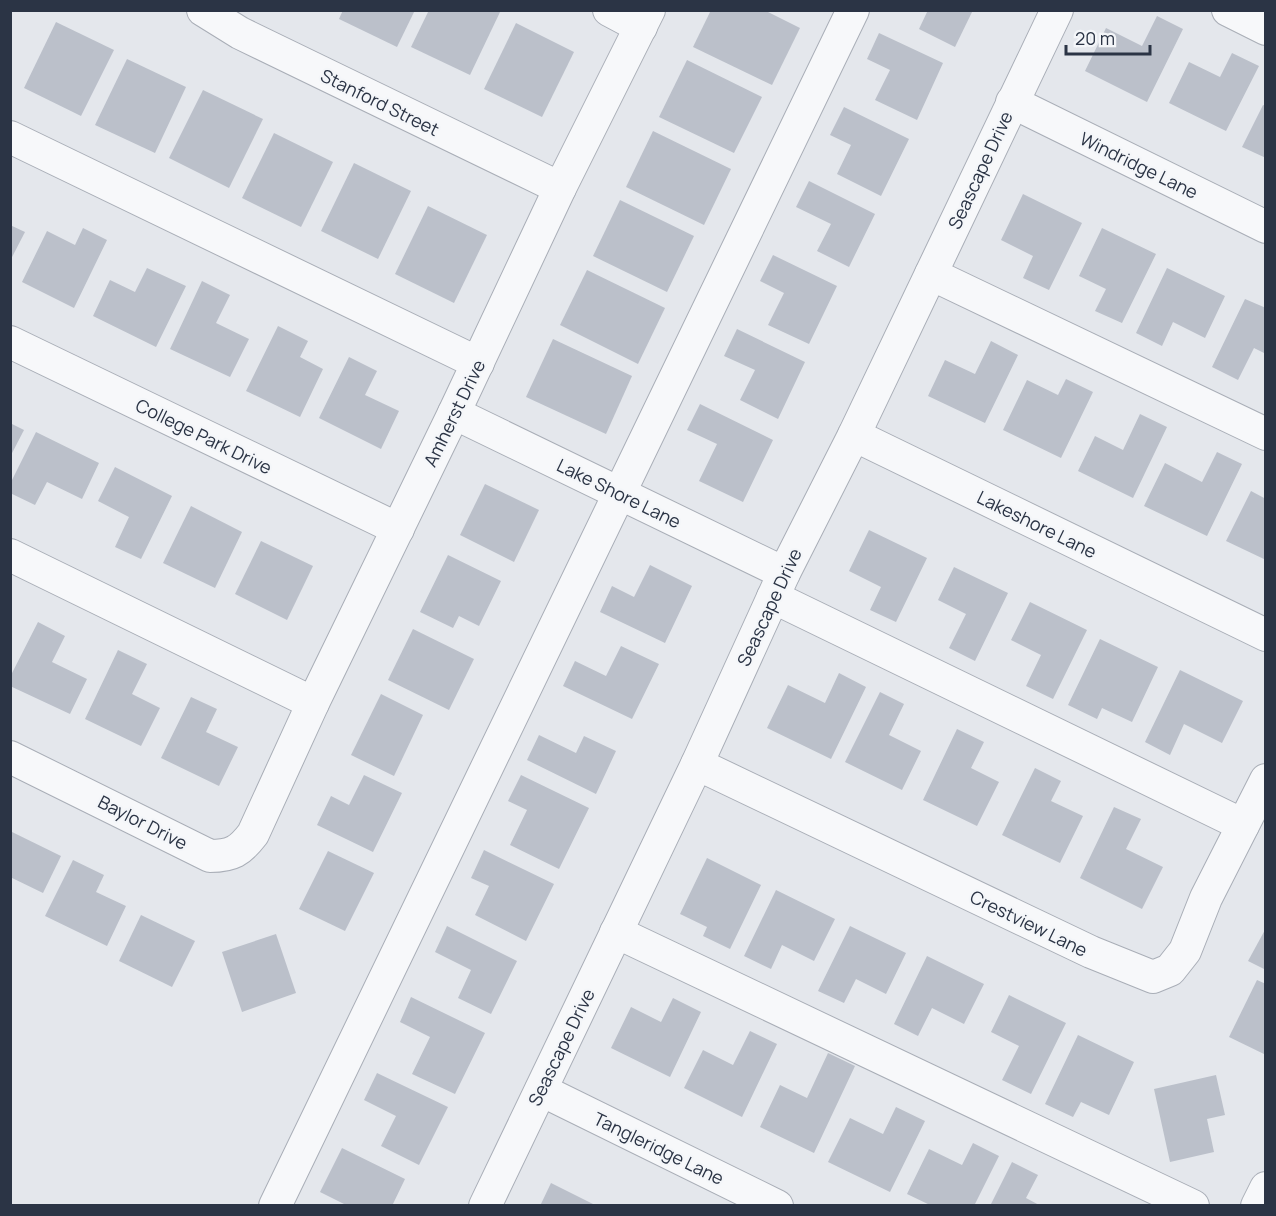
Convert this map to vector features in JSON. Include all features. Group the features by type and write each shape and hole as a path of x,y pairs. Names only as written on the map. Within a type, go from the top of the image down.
{"street":[{"name":"Stanford Street","path":"203,10 261,44 560,188"},
{"path":"609,10 645,19"},
{"path":"275,1206 853,10"},
{"name":"Seascape Drive","path":"484,1206 697,764 778,585 854,435 1057,10"},
{"name":"Amherst Drive","path":"260,816 560,188 645,19"},
{"name":"Windridge Lane","path":"1012,102 1266,227"},
{"path":"10,137 478,363"},
{"path":"931,274 1266,434"},
{"name":"College Park Drive","path":"10,342 398,529"},
{"name":"Lake Shore Lane","path":"454,414 620,494 778,585 1243,825"},
{"name":"Lakeshore Lane","path":"854,435 1266,635"},
{"path":"10,555 313,703"},
{"name":"Baylor Drive","path":"10,757 210,856 228,856 242,849 253,834 260,816"},
{"name":"Crestview Lane","path":"697,764 1091,952 1153,977 1170,970 1185,951 1206,898 1266,780"},
{"path":"616,932 1193,1206"},
{"name":"Tangleridge Lane","path":"541,1090 777,1206"},
{"path":"1257,1206 1266,1188"}],"building":[{"path":"343,10 415,10 397,47 339,19"},
{"path":"429,10 501,10 470,75 411,47"},
{"path":"711,10 764,10 800,28 772,85 693,47"},
{"path":"928,10 973,10 955,47 919,29"},
{"path":"1157,16 1183,29 1147,102 1085,71 1106,28 1142,46"},
{"path":"56,22 114,50 81,116 24,88"},
{"path":"516,23 574,52 542,117 484,89"},
{"path":"879,33 943,63 917,120 875,100 890,70 867,59"},
{"path":"1232,53 1259,66 1226,131 1169,103 1189,62 1220,77"},
{"path":"127,59 186,87 155,153 95,125"},
{"path":"687,60 762,97 734,153 659,117"},
{"path":"203,90 263,119 229,188 169,158"},
{"path":"1263,105 1266,106 1266,158 1242,147"},
{"path":"844,107 909,139 881,196 837,174 851,145 830,135"},
{"path":"653,131 731,169 704,225 626,187"},
{"path":"274,133 333,162 301,227 242,198"},
{"path":"354,163 411,191 378,259 321,231"},
{"path":"809,181 875,214 849,267 817,251 831,224 796,207"},
{"path":"1023,194 1082,223 1049,290 1023,278 1033,256 1001,240"},
{"path":"620,200 694,236 667,292 593,256"},
{"path":"428,206 487,235 454,303 395,274"},
{"path":"10,225 25,232 10,261"},
{"path":"83,228 107,240 74,308 22,282 47,231 75,245"},
{"path":"1102,228 1156,254 1122,323 1095,311 1106,289 1079,276"},
{"path":"773,255 837,286 809,344 768,325 784,293 760,281"},
{"path":"147,268 186,286 156,347 93,316 110,280 135,292"},
{"path":"1167,268 1225,296 1205,338 1173,322 1162,346 1136,333"},
{"path":"587,270 665,308 638,364 560,325"},
{"path":"202,281 230,295 216,323 249,339 230,377 170,349"},
{"path":"1245,299 1266,308 1266,354 1254,348 1238,380 1212,367"},
{"path":"278,326 308,341 300,357 323,369 300,417 246,391"},
{"path":"737,329 805,362 778,419 740,400 755,370 724,356"},
{"path":"553,339 632,376 606,434 526,397"},
{"path":"991,341 1018,355 985,423 928,396 945,360 975,374"},
{"path":"349,357 377,371 365,395 399,411 381,449 319,418"},
{"path":"1066,379 1093,392 1061,458 1003,430 1027,380 1058,395"},
{"path":"700,404 773,440 743,502 699,481 717,444 687,430"},
{"path":"1140,414 1167,427 1133,498 1078,471 1095,436 1123,450"},
{"path":"10,423 24,430 10,457"},
{"path":"36,432 99,463 82,499 47,482 35,505 10,493 10,484"},
{"path":"1217,452 1242,464 1207,536 1144,506 1165,463 1202,482"},
{"path":"115,467 172,496 141,559 115,547 129,517 98,501"},
{"path":"485,484 539,510 514,562 460,535"},
{"path":"1251,491 1266,499 1266,560 1226,541"},
{"path":"191,506 242,532 215,588 163,563"},
{"path":"869,530 927,558 896,622 870,610 881,587 849,571"},
{"path":"261,541 313,566 287,620 235,594"},
{"path":"448,555 501,581 479,626 459,616 453,628 420,612"},
{"path":"650,565 692,586 665,643 600,612 612,586 634,597"},
{"path":"954,567 1008,593 975,661 949,648 966,614 938,600"},
{"path":"1030,602 1087,630 1053,699 1026,686 1041,655 1011,640"},
{"path":"38,622 65,636 52,662 87,679 70,714 10,686 10,677"},
{"path":"413,629 474,659 449,710 388,680"},
{"path":"1100,639 1158,667 1132,722 1102,708 1097,719 1068,705"},
{"path":"621,646 659,664 632,719 563,686 575,661 606,676"},
{"path":"118,650 147,664 132,694 160,708 141,746 85,719"},
{"path":"1180,670 1243,701 1222,743 1184,724 1170,755 1145,742"},
{"path":"839,673 866,687 831,759 767,728 788,685 825,703"},
{"path":"880,692 904,704 889,735 921,751 902,790 845,762"},
{"path":"381,694 423,715 394,776 351,755"},
{"path":"191,697 217,709 206,732 238,747 219,786 161,758"},
{"path":"957,729 984,742 971,768 999,782 977,826 923,800"},
{"path":"539,735 576,753 584,736 616,751 596,794 527,760"},
{"path":"1035,768 1061,781 1051,801 1083,816 1060,863 1002,835"},
{"path":"364,775 402,793 373,852 317,825 331,796 349,805"},
{"path":"521,775 589,808 559,869 510,845 527,810 508,801"},
{"path":"1114,807 1141,819 1126,849 1163,867 1142,909 1080,878"},
{"path":"10,831 61,856 43,893 10,877"},
{"path":"484,850 554,884 526,941 475,915 489,886 471,878"},
{"path":"328,851 374,873 345,931 299,909"},
{"path":"707,858 761,885 730,949 703,936 707,927 680,914"},
{"path":"73,860 104,875 96,892 126,906 107,946 45,916"},
{"path":"776,890 835,919 814,961 782,945 771,969 744,956"},
{"path":"141,915 195,941 172,987 119,961"},
{"path":"447,926 517,961 491,1014 458,998 471,970 435,952"},
{"path":"850,926 906,953 886,994 856,979 844,1003 818,991"},
{"path":"1266,928 1266,970 1248,961"},
{"path":"276,934 296,993 242,1012 222,952"},
{"path":"927,956 984,984 964,1024 932,1008 918,1036 894,1024"},
{"path":"1257,980 1266,984 1266,1055 1229,1037"},
{"path":"1009,995 1066,1023 1031,1094 1002,1080 1019,1046 991,1032"},
{"path":"411,997 485,1033 455,1094 412,1074 430,1037 400,1022"},
{"path":"673,998 701,1012 670,1077 611,1048 631,1007 661,1022"},
{"path":"750,1031 777,1044 742,1117 684,1088 703,1050 733,1065"},
{"path":"1078,1035 1134,1062 1109,1115 1081,1102 1073,1117 1045,1104"},
{"path":"828,1053 855,1066 814,1153 760,1127 780,1085 807,1098"},
{"path":"377,1073 448,1107 419,1165 381,1146 396,1116 364,1100"},
{"path":"1216,1075 1225,1115 1207,1119 1214,1152 1170,1162 1154,1089"},
{"path":"896,1107 925,1121 890,1192 828,1162 850,1118 883,1134"},
{"path":"973,1143 999,1156 974,1206 932,1206 907,1194 929,1149 962,1165"},
{"path":"342,1148 405,1179 392,1206 343,1206 344,1204 320,1192"},
{"path":"1012,1162 1038,1175 1026,1198 1041,1206 990,1206"},
{"path":"551,1183 597,1206 540,1206"}]}
